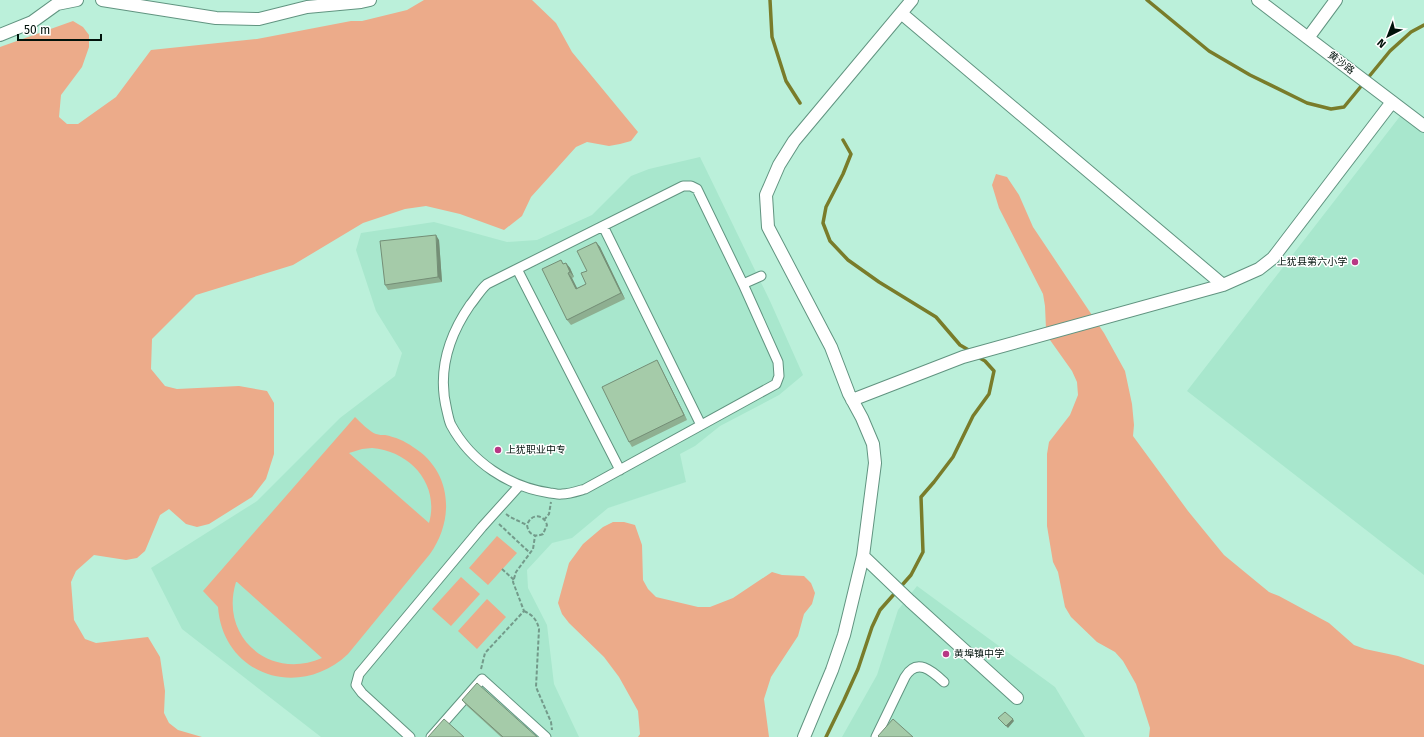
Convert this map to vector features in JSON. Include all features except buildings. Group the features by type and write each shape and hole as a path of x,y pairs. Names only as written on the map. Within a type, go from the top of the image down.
{"street":[{"path":"0,35 32,22 57,4 77,0"},
{"path":"102,0 216,18 259,19 307,7 370,0"},
{"path":"804,737 832,670 844,635 863,556 875,463 873,444 862,418 852,400 831,347 768,227 766,195 778,165 794,141 912,0"},
{"name":"黄沙路","path":"1258,0 1424,126"},
{"path":"1308,38 1336,0"},
{"path":"901,13 1223,285"},
{"path":"852,400 963,357 1223,285 1259,269 1273,258 1392,102"},
{"path":"683,186 691,186 697,189 743,284 778,362 779,376 776,384 585,489 562,494 541,492 519,486 495,473 470,452 450,424 444,401 443,382 446,357 450,342 460,321 482,288 487,284 603,226 683,186"},
{"path":"603,226 701,425"},
{"path":"518,269 620,470"},
{"path":"743,284 761,276"},
{"path":"410,737 362,693 356,685 359,674 415,606 519,486"},
{"path":"863,556 910,601 1017,698"},
{"path":"876,737 905,677 912,669 923,667 930,670 944,682"},
{"path":"431,737 482,678 549,735"}],"path":[{"path":"544,520 549,514 551,501"},
{"path":"506,514 527,525"},
{"path":"539,516 547,525 545,532 535,536 528,531 527,525 532,517 539,516"},
{"path":"498,524 530,554"},
{"path":"535,536 533,549 516,572 513,582 524,610 531,614 537,622 539,629 536,686 552,728 549,735"},
{"path":"502,569 514,580"},
{"path":"481,669 485,653 524,610"}],"shaded area":[{"path":"424,0 532,0 556,23 572,52 638,132 631,141 620,144 609,146 587,142 576,147 531,197 522,216 504,230 460,214 426,206 405,209 363,223 293,265 196,295 152,339 151,369 165,386 177,389 239,386 267,391 274,403 274,454 266,479 252,497 209,524 197,527 186,524 169,509 160,515 145,551 137,558 126,560 94,555 76,571 71,582 74,620 85,639 96,643 148,637 160,657 165,691 164,713 169,723 178,730 202,737 0,737 0,47 73,21 83,27 89,35 89,47 82,67 61,95 59,117 67,124 78,124 116,97 151,50 257,39 351,21 362,21 407,10"},
{"name":"上犹县第六小学","path":"1401,115 1424,133 1424,575 1187,391"},
{"name":"上犹职业中专","path":"700,157 770,301 803,375 779,395 720,426 695,446 680,454 686,482 608,508 572,538 552,543 527,570 528,588 547,625 554,684 579,737 321,737 182,629 151,568 257,501 340,418 395,376 402,353 376,311 356,250 361,233 434,222 507,242 537,240 592,215 631,176 649,169"},
{"path":"996,174 1007,177 1019,195 1033,227 1104,333 1125,371 1132,404 1134,425 1133,436 1188,511 1224,555 1269,592 1329,623 1354,645 1365,649 1398,656 1424,665 1424,737 1149,737 1150,728 1136,684 1123,661 1115,652 1097,642 1071,617 1065,607 1058,572 1053,562 1047,526 1047,454 1049,442 1070,415 1078,395 1077,382 1072,371 1050,340 1046,329 1043,294 999,208 992,185"},
{"path":"355,417 365,427 374,433 392,437 410,445 426,457 436,469 446,496 446,511 438,540 430,554 348,654 329,668 308,676 287,678 267,674 249,664 234,650 223,631 218,607 203,591","holes":["372,448 386,450 398,456 410,463 419,472 426,483 430,495 431,509 429,523 349,453","237,582 322,658 303,664 284,664 267,659 253,649 242,636 235,620 233,602"]},
{"path":"613,522 624,522 635,525 642,545 643,580 648,589 656,597 698,607 710,607 733,598 772,572 782,575 804,576 811,583 815,593 812,604 804,614 798,636 771,677 764,699 769,737 638,737 640,734 638,711 619,677 604,657 569,623 562,614 558,603 569,563 583,544 603,527"},
{"path":"497,536 517,553 488,585 469,568"},
{"path":"461,577 480,594 451,626 432,609"},
{"name":"黄埠镇中学","path":"917,586 1055,687 1085,737 842,737 877,675 898,610"},
{"path":"487,599 506,617 477,649 458,631"}],"waterway":[{"path":"770,0 772,37 786,81 800,103"},
{"path":"1147,0 1209,51 1250,75 1307,103 1331,109 1344,107 1390,51 1411,32 1424,25"},
{"path":"843,140 851,154 843,174 826,207 823,223 830,241 848,260 879,282 936,317 960,345 972,352"},
{"path":"826,737 858,669 872,627 880,610 911,575 923,552 921,497 953,457 973,416 989,394 994,371 985,361 978,357"}],"place":[{"name":"上犹县第六小学","path":"1355,262"},
{"name":"上犹职业中专","path":"498,450"},
{"name":"黄埠镇中学","path":"946,654"}]}
